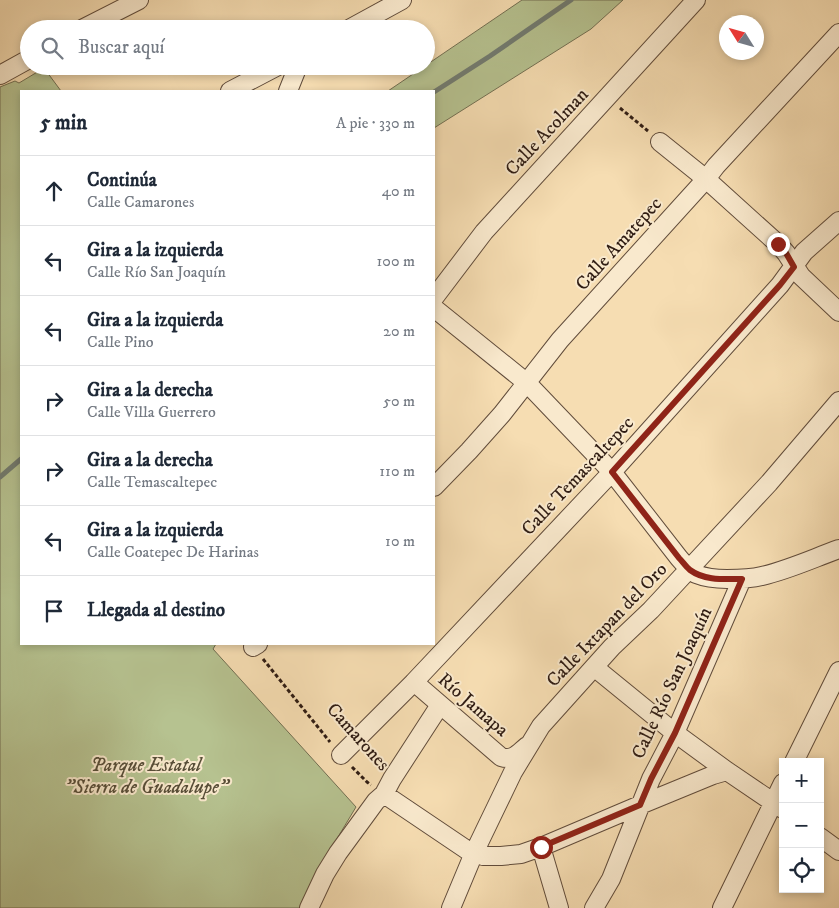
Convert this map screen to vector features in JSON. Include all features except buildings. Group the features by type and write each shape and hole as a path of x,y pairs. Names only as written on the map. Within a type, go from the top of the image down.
{"street":[{"path":"100,20 139,0"},
{"path":"365,20 402,0"},
{"name":"Calle Acolman","path":"435,297 484,232 696,0"},
{"name":"Calle Amatepec","path":"435,486 502,414 560,340 716,166 839,33"},
{"path":"0,75 20,64"},
{"path":"232,90 261,75"},
{"path":"288,90 294,75"},
{"path":"660,142 706,179 778,244 801,276 839,312"},
{"name":"Calle Temascaltepec","path":"341,755 414,682 612,472 780,285 804,252 839,221"},
{"path":"435,283 453,273"},
{"path":"435,309 527,383 612,472 679,558 696,574 720,579 742,579 760,576 839,549"},
{"name":"Calle Ixtapan del Oro","path":"451,908 474,853 513,772 541,726 594,667 769,483 839,401"},
{"name":"Calle Río San Joaquín","path":"594,908 611,879 651,779 675,733 742,579"},
{"path":"594,667 675,733 778,805 722,908"},
{"path":"796,758 839,671"},
{"name":"Río Jamapa","path":"414,682 500,757 513,757 531,742"},
{"path":"309,908 325,874 338,853 376,801 384,794 440,705"},
{"path":"474,853 484,856 520,854 727,771"},
{"name":"Camarones","path":"384,794 474,853"},
{"path":"824,840 839,851"},
{"path":"541,847 559,908"}],"path":[{"path":"608,97 660,142"},
{"name":"Camarones","path":"255,646 341,755 366,782 384,794"}],"green space":[{"path":"522,0 623,0 591,29 435,127 435,90 389,90 412,75 435,75 435,59"},
{"name":"Parque Estatal \"Sierra de Guadalupe\"","path":"32,75 49,75 60,90 20,90 20,645 215,645 213,649 356,807 329,852 303,908 0,908 0,87 15,81 19,83"}],"waterway":[{"path":"435,91 571,0"},
{"path":"0,477 20,460"}],"route":[{"path":"541,847 640,805 675,733 742,579 707,577 696,574 689,569 612,472 794,267 778,244"}]}
